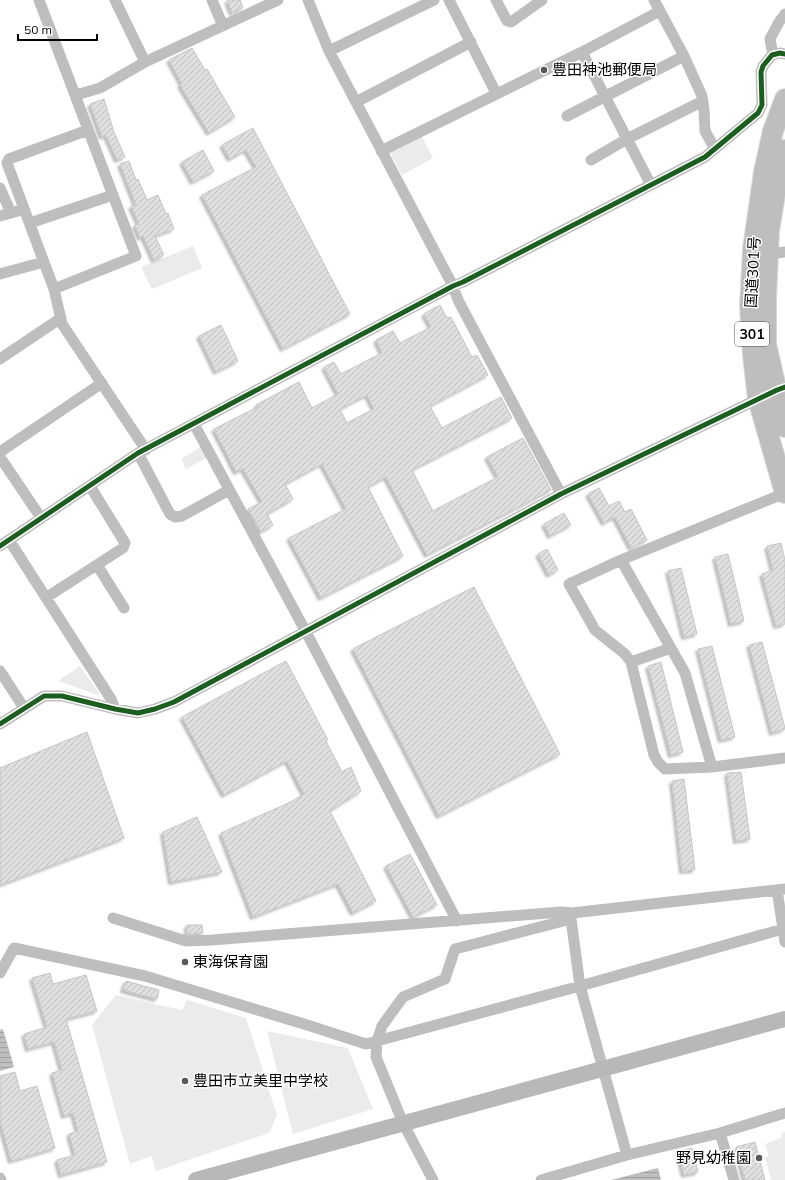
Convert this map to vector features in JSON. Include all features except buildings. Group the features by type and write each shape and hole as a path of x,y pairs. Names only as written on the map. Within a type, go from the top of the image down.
{"highway":[{"name":"国道301号","path":"785,99 773,131 764,172 753,249 750,306 753,356 758,399 785,493"},
{"name":"国道301号","path":"785,150 769,231 776,253 766,300 766,344 781,388 785,427"}],"street":[{"path":"39,0 136,256 54,289"},
{"path":"115,0 145,62"},
{"path":"212,0 223,26"},
{"path":"76,95 100,88 145,62 278,0"},
{"path":"308,0 329,51 453,286 458,300 561,494"},
{"path":"329,51 434,0"},
{"path":"449,0 496,93"},
{"path":"496,0 507,21 511,22 542,0"},
{"path":"654,0 684,56 702,96 705,131 715,149"},
{"path":"381,151 496,93 582,52 660,11"},
{"path":"773,55 770,39 780,30 785,14"},
{"path":"356,102 470,42"},
{"path":"582,52 651,185"},
{"path":"114,709 111,699 47,597 5,543 142,451 453,286 705,157 758,113 762,105 762,66 773,55 780,53 785,54"},
{"path":"567,116 684,56"},
{"path":"590,160 627,139 703,101"},
{"path":"88,130 10,159 7,163 54,289 62,324 102,382 142,451 170,514 175,517 182,516 229,490"},
{"path":"0,188 5,214 24,209"},
{"path":"30,223 112,195"},
{"path":"0,274 44,262"},
{"path":"0,359 61,318"},
{"path":"0,452 102,382"},
{"path":"0,724 44,696 55,695 114,709 138,712 155,709 174,702 561,494 781,388"},
{"path":"194,424 306,632 457,921"},
{"path":"0,457 42,518"},
{"path":"47,597 123,548 124,543 90,486"},
{"path":"785,493 621,560 569,584 595,630 625,654 632,662 654,755 665,769 712,767 785,758"},
{"path":"621,560 685,673 712,767"},
{"path":"97,565 124,608"},
{"path":"632,662 671,648"},
{"path":"0,671 24,708"},
{"path":"434,1180 403,1123 376,1057 377,1040 382,1026 403,997 445,978 456,949 572,916 781,890 785,942"},
{"path":"113,918 186,941 561,912 572,916"},
{"path":"572,916 580,986 627,1155"},
{"path":"0,974 14,948 145,976 366,1044 783,929"},
{"path":"199,1180 785,1019"},
{"path":"541,1180 627,1155 720,1133 785,1113"},
{"path":"720,1133 734,1180"}],"shaded area":[{"path":"421,135 433,158 402,175 389,151"},
{"path":"193,246 202,268 152,289 141,267"},
{"path":"202,446 208,457 186,469 181,459"},
{"path":"80,666 101,696 58,681"},
{"path":"116,995 182,1010 187,1000 246,1018 277,1115 269,1133 156,1171 151,1156 130,1164 92,1025"},
{"path":"3,1029 14,1067 0,1071 0,1030"},
{"path":"267,1031 348,1048 373,1109 293,1134"},
{"path":"785,1132 785,1180 771,1180 765,1157 769,1156 765,1144 781,1138 781,1133"},
{"path":"658,1168 661,1180 611,1180"}],"cycle path":[{"path":"0,546 138,453 453,286 705,157 758,113 762,105 761,72 763,66 772,55 780,53 785,54"},
{"path":"0,724 44,696 62,696 138,713 174,702 561,494 785,387"}],"place":[{"name":"豊田神池郵便局","path":"544,70"},
{"name":"東海保育園","path":"185,962"},
{"name":"豊田市立美里中学校","path":"185,1081"},
{"name":"野見幼稚園","path":"759,1158"}]}
